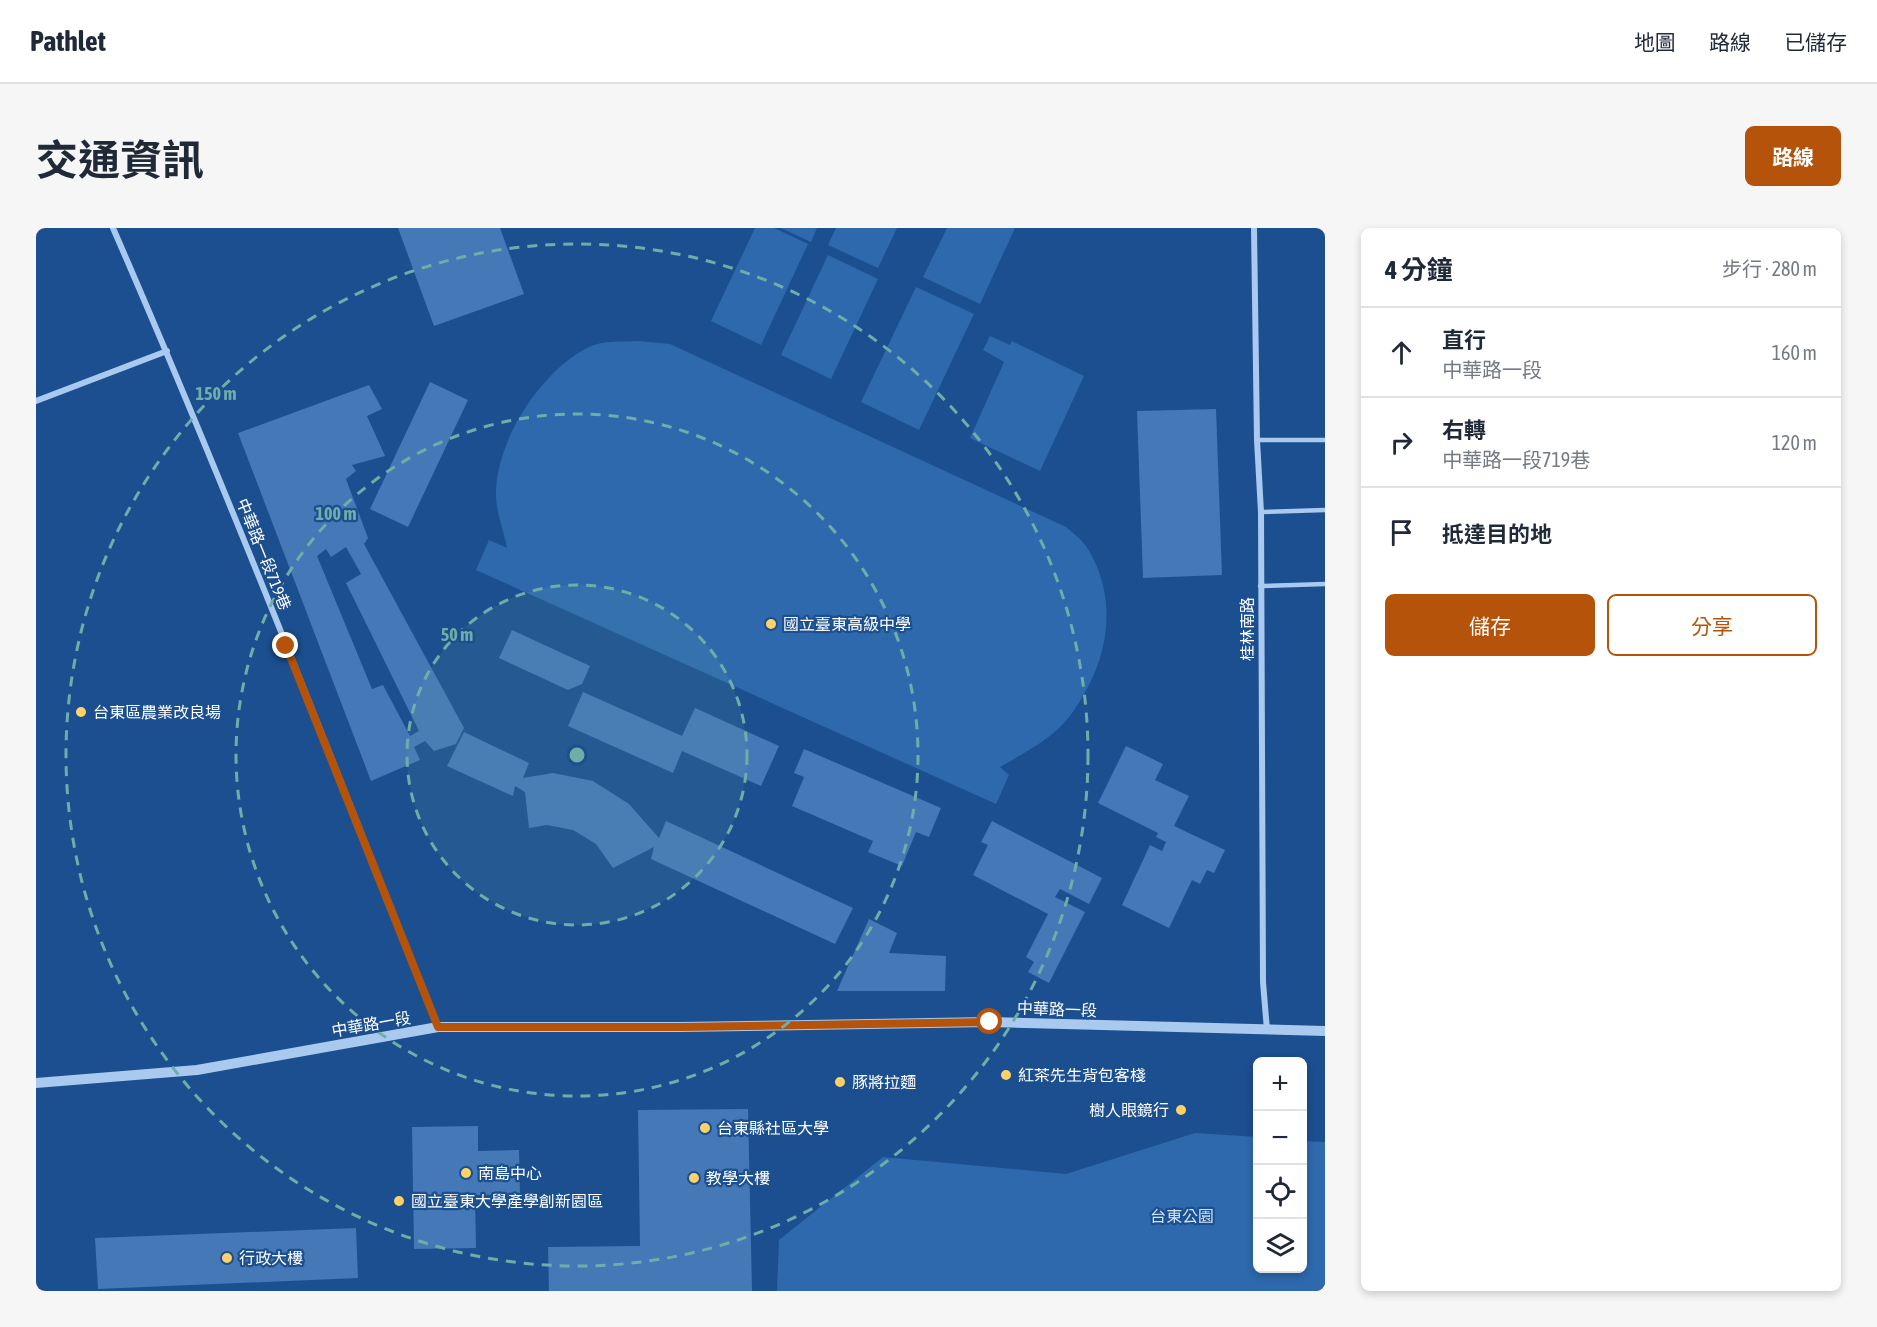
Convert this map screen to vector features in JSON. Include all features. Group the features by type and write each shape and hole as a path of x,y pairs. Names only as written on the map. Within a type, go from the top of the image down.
{"street":[{"name":"中華路一段719巷","path":"113,228 291,656 438,1027"},
{"name":"桂林南路","path":"1254,228 1257,440 1261,512 1263,982 1267,1030"},
{"path":"36,401 166,351"},
{"name":"中華路一段","path":"36,1083 197,1070 438,1027 681,1027 990,1022 1325,1031"}],"lane":[{"path":"1257,440 1325,440"},
{"path":"1261,512 1325,510"},
{"path":"1260,586 1325,584"}],"green space":[{"path":"755,228 774,228 808,244 761,345 711,321"},
{"path":"781,228 817,228 811,242"},
{"path":"836,228 897,228 878,268 828,245"},
{"path":"947,228 1015,228 980,304 923,277"},
{"path":"828,255 878,279 831,379 781,355"},
{"path":"916,287 974,314 919,430 861,402"},
{"path":"990,336 1010,345 1012,341 1084,376 1040,471 970,438 1004,362 983,350"},
{"path":"639,341 670,344 1066,527 1086,546 1103,584 1106,604 1104,644 1098,664 1080,701 1064,724 1044,741 1000,767 1009,775 996,804 476,570 489,540 507,548 496,498 497,477 512,432 523,411 554,373 571,358 589,347 607,342"},
{"name":"台東公園","path":"1195,1133 1253,1137 1253,1273 1307,1273 1307,1141 1325,1142 1325,1291 777,1291 779,1240 883,1157 1066,1174"}],"building":[{"path":"398,228 500,228 524,294 434,326"},
{"path":"430,382 468,400 408,527 370,509"},
{"path":"369,385 382,409 367,416 385,456 352,465 356,471 346,479 368,538 364,544 464,728 456,744 434,751 425,741 414,747 420,760 371,781 238,433","holes":["346,547 361,574 346,583 419,731 410,736 383,685 372,689 317,556 326,549 331,557"]},
{"path":"1216,409 1222,575 1143,578 1137,411"},
{"path":"512,630 590,666 582,684 568,690 499,658"},
{"path":"583,692 682,736 695,708 779,746 761,786 682,751 673,773 568,726"},
{"path":"464,732 529,763 523,778 553,773 593,781 629,804 659,838 666,821 853,908 835,944 651,859 654,847 613,868 596,844 573,830 547,825 529,828 525,792 515,786 513,796 447,766"},
{"path":"1126,746 1163,764 1155,780 1189,796 1174,826 1225,850 1214,873 1207,870 1200,884 1192,880 1169,928 1122,905 1150,845 1162,851 1166,842 1156,837 1158,833 1098,803"},
{"path":"804,749 941,808 929,837 916,832 902,866 868,852 873,841 792,806 804,777 794,773"},
{"path":"992,821 1102,878 1089,904 1060,889 1055,897 1085,912 1049,983 1028,972 1034,962 1026,957 1048,914 973,875 988,845 981,842"},
{"path":"869,919 897,933 889,953 946,956 945,991 837,991"},
{"name":"教學大樓","path":"748,1109 752,1291 549,1291 548,1247 640,1246 638,1110"},
{"name":"南島中心","path":"478,1126 478,1151 519,1150 520,1195 475,1195 476,1248 414,1249 412,1127"},
{"name":"行政大樓","path":"356,1228 358,1278 98,1289 95,1238"}],"place":[{"name":"國立臺東高級中學","path":"771,624"},
{"name":"台東區農業改良場","path":"81,712"},
{"name":"紅茶先生背包客棧","path":"1006,1075"},
{"name":"豚將拉麵","path":"840,1082"},
{"name":"樹人眼鏡行","path":"1181,1110"},
{"name":"台東縣社區大學","path":"705,1128"},
{"name":"南島中心","path":"466,1173"},
{"name":"教學大樓","path":"694,1178"},
{"name":"國立臺東大學產學創新園區","path":"399,1201"},
{"name":"行政大樓","path":"227,1258"}],"route":[{"path":"286,646 438,1027 681,1027 990,1022"}]}
